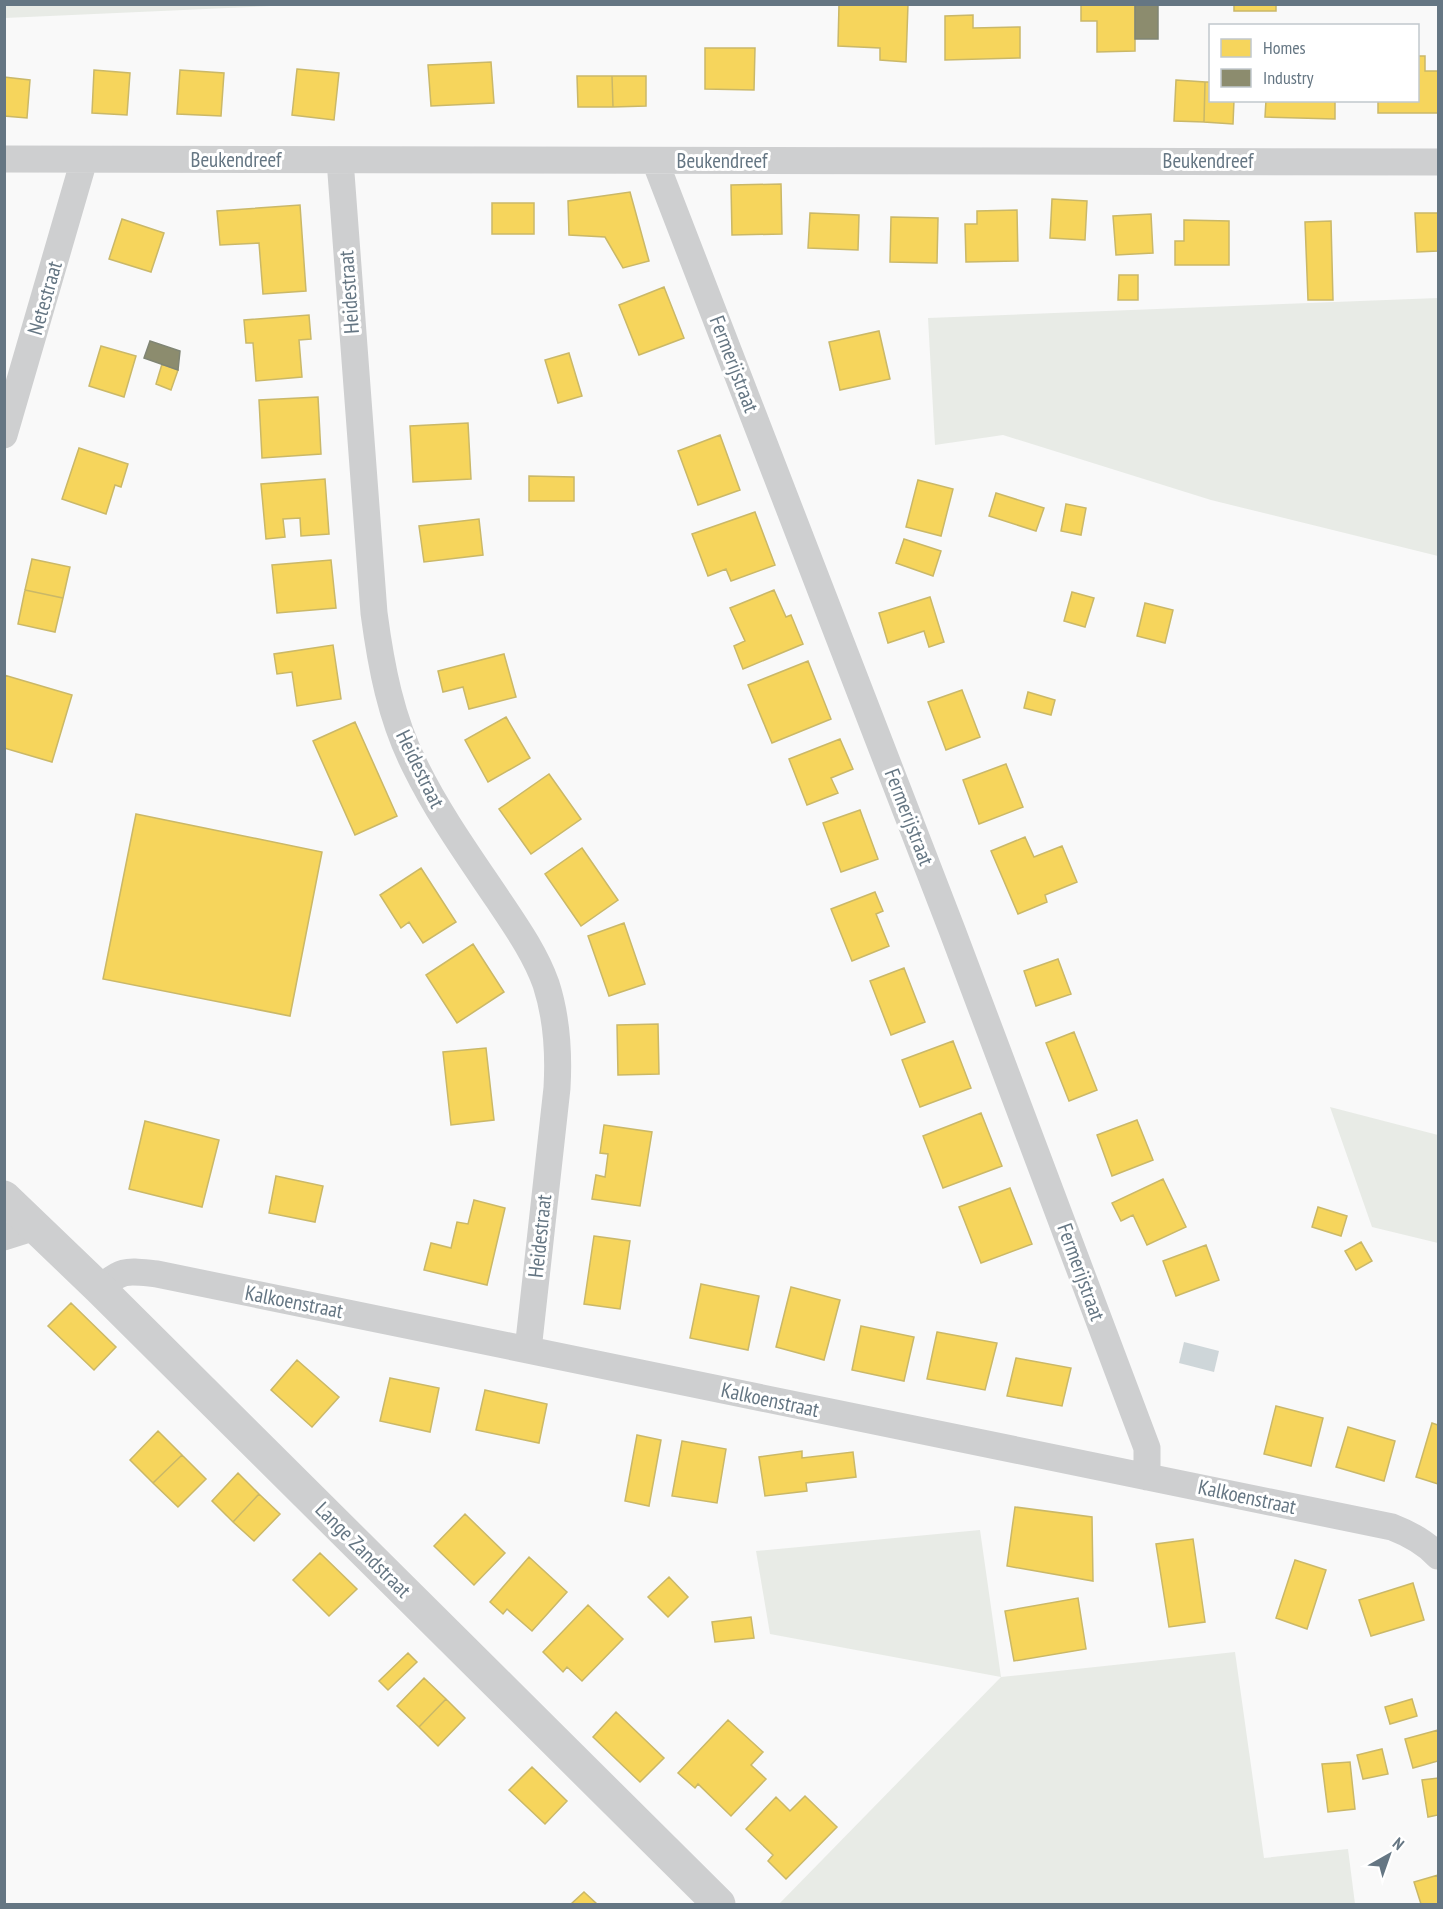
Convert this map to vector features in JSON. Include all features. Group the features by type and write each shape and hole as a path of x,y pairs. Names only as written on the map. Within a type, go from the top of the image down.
{"street":[{"name":"Beukendreef","path":"4,159 1438,162"},
{"name":"Netestraat","path":"4,435 84,160"},
{"name":"Heidestraat","path":"340,160 374,614 387,688 395,716 415,766 445,821 532,952 546,984 555,1023 558,1060 557,1088 528,1350"},
{"name":"Fermerijstraat","path":"655,161 957,941 1076,1258 1147,1448 1147,1477"},
{"name":"Lange Zandstraat","path":"4,1197 18,1230 99,1289 719,1905"},
{"name":"Kalkoenstraat","path":"99,1289 112,1276 123,1272 157,1275 1392,1527 1410,1534 1438,1556"}],"shaded area":[{"path":"5,4 292,4 292,5 5,18"},
{"path":"1438,298 1438,556 1211,500 1003,435 935,445 928,318"},
{"path":"1330,1107 1438,1135 1438,1243 1372,1227"},
{"path":"1184,1342 1219,1351 1214,1372 1179,1363"},
{"path":"980,1530 1001,1677 770,1634 756,1551"},
{"path":"1235,1652 1264,1858 1348,1849 1355,1904 779,1904 1001,1677"}],"building: Homes":[{"path":"839,4 908,4 906,62 880,60 880,48 838,46"},
{"path":"1081,4 1135,4 1135,51 1097,52 1097,21 1081,21"},
{"path":"1234,4 1276,4 1276,11 1234,11"},
{"path":"973,15 973,28 1020,27 1020,58 945,60 945,16"},
{"path":"705,48 755,48 754,90 705,89"},
{"path":"1419,56 1425,56 1425,71 1438,71 1438,113 1378,113 1378,102 1419,102"},
{"path":"491,62 494,103 431,106 428,65"},
{"path":"297,69 339,73 334,120 292,115"},
{"path":"94,70 130,73 127,115 92,113"},
{"path":"180,70 224,73 221,116 177,114"},
{"path":"577,76 612,76 613,107 578,107"},
{"path":"612,76 646,76 646,106 613,107"},
{"path":"4,77 30,80 27,118 4,116"},
{"path":"1176,80 1205,82 1204,122 1174,121"},
{"path":"1205,82 1209,82 1209,102 1234,102 1233,124 1204,122"},
{"path":"1266,102 1335,102 1335,119 1265,117"},
{"path":"781,184 782,234 732,235 731,185"},
{"path":"630,192 649,261 623,268 605,237 569,235 568,201"},
{"path":"1052,199 1087,201 1085,240 1050,238"},
{"path":"492,203 534,203 534,234 492,234"},
{"path":"300,205 306,291 263,294 259,243 220,245 217,211"},
{"path":"1017,210 1018,261 966,262 965,224 977,224 977,211"},
{"path":"810,213 859,215 858,250 808,248"},
{"path":"1415,213 1438,213 1438,251 1417,252"},
{"path":"1151,214 1153,253 1116,255 1113,216"},
{"path":"891,217 938,218 937,263 890,262"},
{"path":"122,219 164,233 151,272 109,259"},
{"path":"1184,220 1229,221 1229,265 1175,265 1175,241 1184,241"},
{"path":"1331,221 1333,300 1308,300 1305,222"},
{"path":"1119,275 1138,275 1138,300 1118,300"},
{"path":"664,287 684,338 639,355 619,305"},
{"path":"309,315 311,339 299,340 302,377 256,381 253,343 246,343 244,320"},
{"path":"879,331 890,379 840,390 829,342"},
{"path":"101,346 136,356 124,397 89,386"},
{"path":"569,353 582,396 558,403 545,360"},
{"path":"162,364 178,370 171,390 156,384"},
{"path":"318,397 321,454 262,458 259,400"},
{"path":"468,423 471,479 413,482 410,426"},
{"path":"720,435 740,490 698,505 678,451"},
{"path":"79,448 128,464 121,487 115,485 106,514 62,499"},
{"path":"529,476 574,477 574,501 529,501"},
{"path":"325,479 329,534 301,536 300,518 283,519 285,537 266,539 261,484"},
{"path":"918,480 953,489 941,536 906,527"},
{"path":"996,493 1044,508 1036,531 989,516"},
{"path":"1066,504 1086,508 1081,535 1061,531"},
{"path":"755,512 775,565 731,581 726,569 708,576 692,534"},
{"path":"479,519 483,555 424,562 419,526"},
{"path":"904,539 941,551 933,576 896,563"},
{"path":"32,559 70,567 63,598 25,590"},
{"path":"331,560 336,608 277,613 272,565"},
{"path":"25,590 63,598 55,632 18,624"},
{"path":"774,590 786,617 791,615 803,644 743,669 734,646 745,641 730,608"},
{"path":"1072,592 1094,598 1085,627 1064,621"},
{"path":"930,597 944,642 929,647 924,631 888,643 879,613"},
{"path":"1145,603 1173,610 1165,643 1137,636"},
{"path":"333,645 341,699 297,706 292,672 277,674 274,654"},
{"path":"504,654 516,697 469,709 463,687 443,692 438,671"},
{"path":"808,661 831,719 772,743 748,685"},
{"path":"4,675 72,695 52,762 4,748"},
{"path":"962,690 980,737 946,750 928,702"},
{"path":"1028,692 1055,700 1051,715 1024,708"},
{"path":"506,717 530,758 488,782 465,740"},
{"path":"355,722 397,816 355,835 313,741"},
{"path":"840,739 853,769 831,778 838,793 807,805 789,759"},
{"path":"1006,764 1023,807 979,824 963,780"},
{"path":"549,774 581,819 531,854 499,809"},
{"path":"860,810 878,859 841,872 823,823"},
{"path":"136,814 322,852 290,1016 103,979"},
{"path":"1025,837 1034,857 1062,846 1077,882 1045,895 1047,902 1018,914 991,851"},
{"path":"582,848 618,900 581,926 545,874"},
{"path":"421,868 456,922 423,943 409,922 401,928 380,895"},
{"path":"875,892 883,911 876,914 889,946 852,961 831,909"},
{"path":"624,923 645,984 609,996 588,936"},
{"path":"473,944 504,992 457,1023 426,975"},
{"path":"1058,959 1071,994 1036,1006 1024,971"},
{"path":"904,968 925,1022 891,1035 870,981"},
{"path":"658,1024 659,1074 618,1075 617,1025"},
{"path":"1074,1032 1097,1090 1069,1101 1046,1043"},
{"path":"953,1041 971,1088 920,1107 902,1060"},
{"path":"486,1048 494,1120 451,1125 443,1052"},
{"path":"981,1113 1002,1166 943,1188 923,1136"},
{"path":"1137,1120 1153,1160 1112,1176 1097,1135"},
{"path":"145,1121 219,1140 202,1207 129,1189"},
{"path":"604,1125 652,1132 640,1206 592,1199 596,1175 605,1177 608,1154 600,1153"},
{"path":"276,1176 323,1186 315,1222 269,1213"},
{"path":"1163,1179 1186,1227 1147,1245 1133,1215 1121,1221 1112,1203"},
{"path":"1010,1188 1032,1244 981,1263 959,1207"},
{"path":"474,1200 505,1208 487,1285 424,1270 431,1243 451,1248 457,1222 468,1224"},
{"path":"1318,1207 1347,1216 1341,1236 1312,1227"},
{"path":"594,1236 630,1241 620,1309 584,1304"},
{"path":"1361,1242 1372,1261 1356,1270 1345,1251"},
{"path":"1206,1245 1219,1280 1176,1296 1163,1261"},
{"path":"701,1284 759,1296 748,1350 690,1338"},
{"path":"791,1287 840,1300 824,1360 776,1347"},
{"path":"71,1303 116,1347 94,1370 48,1326"},
{"path":"861,1326 914,1337 904,1381 852,1370"},
{"path":"937,1332 997,1343 985,1390 927,1379"},
{"path":"1016,1358 1071,1368 1062,1406 1007,1396"},
{"path":"297,1360 339,1397 312,1427 271,1390"},
{"path":"390,1378 439,1388 430,1432 380,1421"},
{"path":"485,1390 547,1404 539,1443 476,1430"},
{"path":"1276,1406 1323,1418 1311,1466 1264,1454"},
{"path":"1432,1423 1438,1425 1438,1484 1416,1477"},
{"path":"1348,1427 1395,1441 1384,1481 1336,1467"},
{"path":"158,1431 182,1455 153,1483 130,1460"},
{"path":"637,1435 661,1440 649,1506 625,1501"},
{"path":"682,1441 726,1449 717,1503 672,1496"},
{"path":"802,1451 802,1458 853,1452 856,1477 806,1483 807,1491 765,1496 759,1457"},
{"path":"182,1455 206,1479 178,1507 153,1483"},
{"path":"238,1473 259,1494 233,1522 212,1501"},
{"path":"259,1494 280,1514 254,1541 233,1522"},
{"path":"1015,1507 1092,1517 1093,1581 1007,1566"},
{"path":"465,1514 505,1553 474,1585 434,1546"},
{"path":"1193,1539 1205,1622 1169,1627 1156,1544"},
{"path":"320,1553 357,1589 329,1616 293,1580"},
{"path":"529,1557 567,1592 532,1631 507,1609 503,1614 490,1602"},
{"path":"1295,1560 1326,1570 1307,1629 1276,1618"},
{"path":"669,1577 688,1597 668,1617 648,1597"},
{"path":"1413,1583 1424,1620 1371,1636 1359,1600"},
{"path":"1078,1598 1086,1649 1014,1661 1005,1611"},
{"path":"588,1605 623,1639 582,1681 567,1667 563,1672 543,1652"},
{"path":"751,1617 754,1638 715,1642 712,1622"},
{"path":"408,1653 417,1662 388,1690 379,1681"},
{"path":"424,1678 446,1699 419,1727 397,1706"},
{"path":"446,1699 465,1718 438,1746 419,1727"},
{"path":"1412,1699 1417,1716 1390,1724 1385,1707"},
{"path":"616,1712 664,1758 640,1782 593,1737"},
{"path":"728,1720 763,1752 751,1765 766,1779 731,1816 698,1784 695,1788 678,1773"},
{"path":"1438,1730 1438,1761 1413,1768 1405,1739"},
{"path":"1382,1749 1388,1774 1363,1779 1357,1755"},
{"path":"1350,1762 1355,1809 1328,1812 1322,1764"},
{"path":"532,1767 567,1801 545,1824 509,1790"},
{"path":"1438,1778 1438,1815 1428,1817 1422,1780"},
{"path":"805,1796 837,1827 786,1879 768,1861 773,1855 746,1829 776,1797 790,1811"},
{"path":"1438,1875 1438,1904 1421,1904 1414,1882"},
{"path":"584,1892 597,1904 571,1904"}],"building: Industry":[{"path":"1135,4 1158,4 1158,39 1135,39"},
{"path":"150,341 180,351 178,370 144,358"}]}
